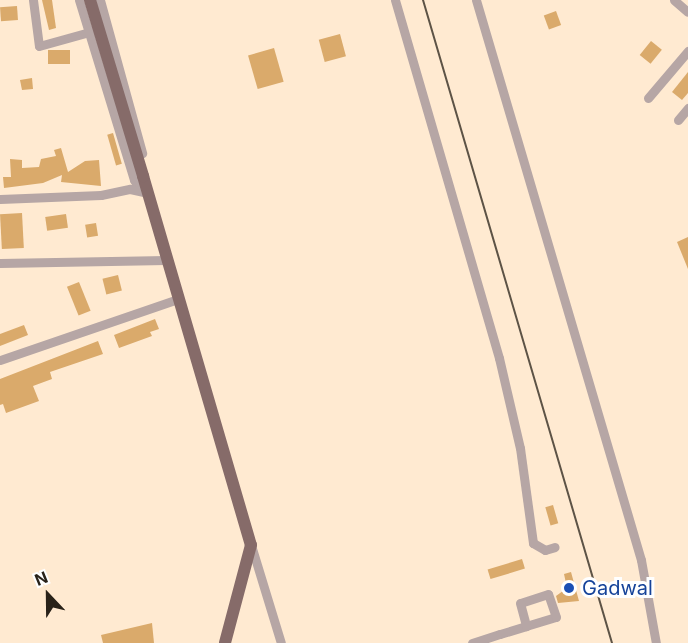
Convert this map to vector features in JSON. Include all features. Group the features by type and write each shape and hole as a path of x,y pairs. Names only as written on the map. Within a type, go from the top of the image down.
{"main road":[{"path":"90,0 142,176 144,193 237,487 251,545 225,643"}],"street":[{"path":"33,0 39,46 107,27"},
{"path":"79,0 134,180 144,193"},
{"path":"100,0 148,175 144,193"},
{"path":"395,0 499,358 520,448 534,543 537,548 555,547"},
{"path":"476,0 641,560 656,643"},
{"path":"675,0 688,12"},
{"path":"648,98 688,51"},
{"path":"678,120 688,108"},
{"path":"0,199 144,193"},
{"path":"0,263 166,260"},
{"path":"0,360 178,299"},
{"path":"251,545 281,643"},
{"path":"472,643 526,626"}],"building":[{"path":"42,0 52,0 56,28 49,30"},
{"path":"17,6 18,20 1,21 0,7"},
{"path":"556,11 561,25 549,30 544,15"},
{"path":"340,34 346,56 325,62 319,40"},
{"path":"651,41 662,50 651,64 640,55"},
{"path":"274,48 284,82 258,89 248,55"},
{"path":"48,50 70,50 70,64 48,64"},
{"path":"688,72 688,93 682,100 672,92"},
{"path":"32,78 33,89 22,90 20,80"},
{"path":"113,133 122,164 116,165 107,135"},
{"path":"61,148 68,172 85,161 99,160 101,186 61,182 62,175 43,183 4,188 3,177 11,177 10,159 22,160 22,168 39,167 41,159 56,156 54,150"},
{"path":"22,213 24,248 2,249 0,214"},
{"path":"66,214 68,228 47,231 45,217"},
{"path":"96,223 98,236 87,238 85,225"},
{"path":"688,237 688,269 677,242"},
{"path":"118,275 122,291 106,294 102,279"},
{"path":"79,282 91,311 79,316 67,287"},
{"path":"155,319 159,329 150,332 152,336 119,348 114,335"},
{"path":"24,325 28,335 0,346 0,334"},
{"path":"98,341 103,354 50,372 52,379 33,386 39,401 6,413 3,404 0,405 0,379"},
{"path":"553,505 558,523 551,525 545,507"},
{"path":"522,559 525,569 490,579 488,570"},
{"path":"571,572 579,601 558,603 556,596 567,588 564,574"},
{"path":"152,623 154,643 103,643 101,635"}],"railway":[{"path":"423,0 612,643"}],"place":[{"name":"Gadwal","path":"569,588"}]}
